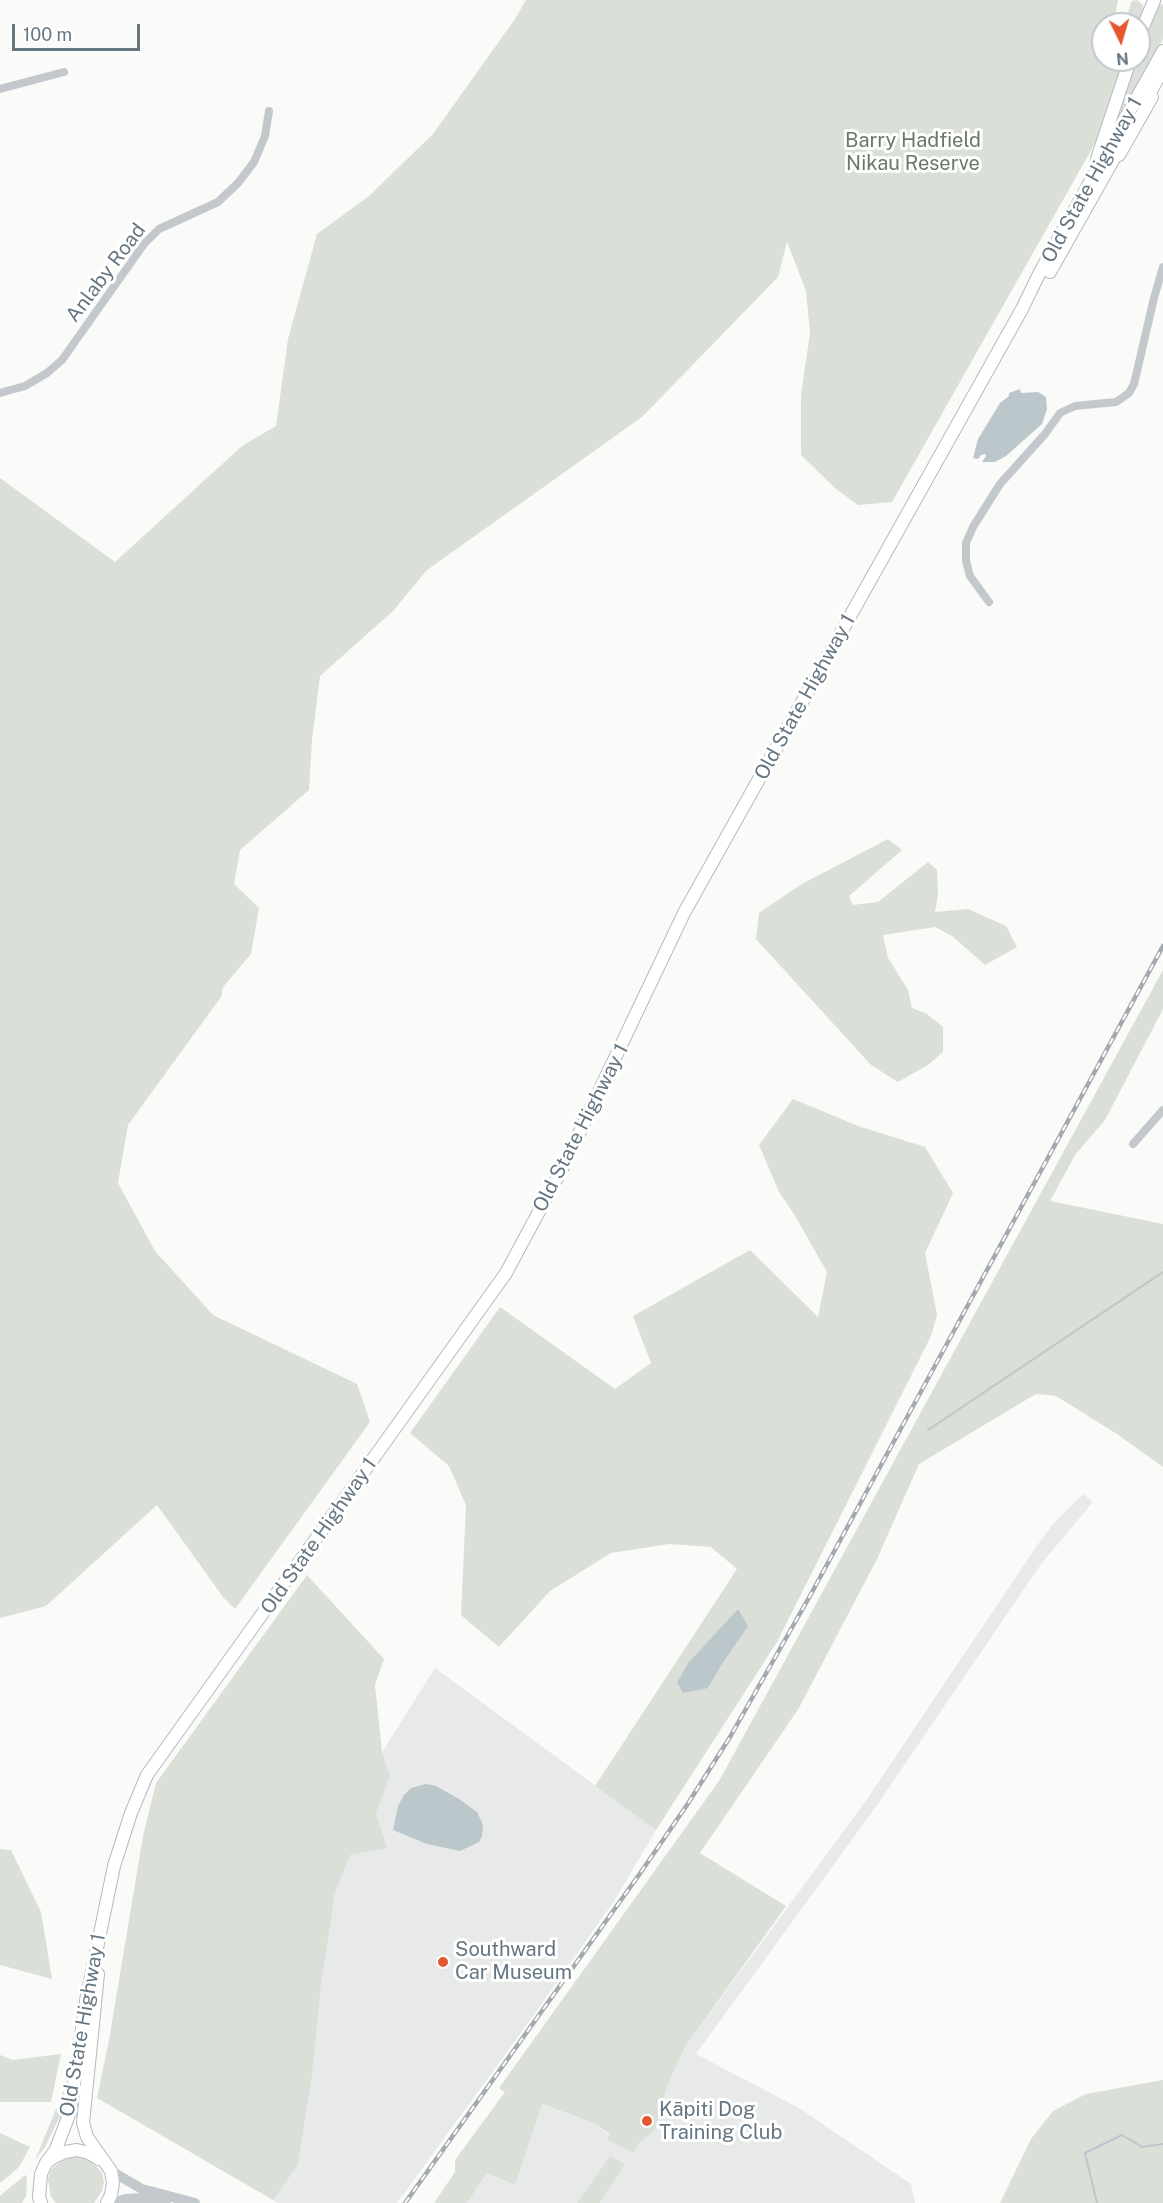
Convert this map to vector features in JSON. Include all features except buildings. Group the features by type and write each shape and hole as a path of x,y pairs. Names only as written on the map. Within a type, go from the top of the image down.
{"main road":[{"name":"Old State Highway 1","path":"39,2201 41,2174 56,2149 70,2112 86,2001 114,1866 131,1813 147,1775 506,1273 565,1163 684,913 1022,309 1163,51"},
{"name":"Old State Highway 1","path":"1022,309 1048,275 1163,69"},
{"path":"1074,213 1104,141 1126,72"},
{"path":"1090,202 1107,177 1163,78"},
{"name":"Old State Highway 1","path":"102,1918 95,2019 83,2123 87,2137 107,2166"},
{"path":"46,2163 65,2151 77,2150 89,2153 107,2166 113,2183 107,2203"}],"street":[{"path":"0,89 64,72"},
{"name":"Anlaby Road","path":"0,393 25,386 47,373 62,360 144,244 159,229 218,202 238,183 254,162 265,136 269,111"},
{"path":"989,602 970,576 966,561 966,543 974,527 1000,484 1045,434 1060,413 1075,406 1116,402 1129,393 1134,384 1163,267"},
{"path":"1133,1144 1163,1110"},
{"path":"107,2166 142,2189 195,2203"},
{"path":"114,2203 140,2198 184,2203"}],"shaded area":[{"path":"1020,389 1021,393 1038,392 1046,397 1047,409 1042,424 1006,456 995,462 982,462 985,454 978,459 973,458 978,439 1000,403 1009,396 1009,393"},
{"path":"1083,1494 1093,1502 1041,1564 875,1808 696,2054 799,2108 911,2184 915,2203 600,2203 625,2164 610,2156 577,2203 467,2203 487,2173 515,2185 541,2104 591,2122 610,2135 606,2138 632,2152 655,2131 667,2086 685,2047 865,1802 1036,1547 1053,1524"},
{"path":"738,1609 748,1626 708,1688 683,1693 677,1682 688,1663"},
{"name":"Southward Car Museum","path":"435,1668 656,1830 614,1901 397,2203 278,2203 273,2200 298,2165 312,2076 321,1986 335,1894 350,1855 376,1814 390,1776 382,1752"},
{"path":"426,1784 436,1786 477,1812 483,1825 479,1842 460,1851 427,1844 393,1830 398,1806 404,1795 411,1788"}],"green space":[{"name":"Barry Hadfield Nikau Reserve","path":"526,0 1118,0 1116,12 1091,12 1091,72 1122,72 1102,131 892,502 858,505 836,489 801,455 801,395 810,333 806,291 787,242 778,277 642,417 427,570 393,611 320,676 312,740 309,790 240,850 234,884 259,908 251,954 223,987 221,997 128,1125 118,1183 155,1251 213,1315 357,1384 370,1422 235,1609 223,1597 157,1505 46,1606 0,1618 0,478 115,562 242,446 276,426 288,339 317,234 369,196 433,134"},
{"path":"1137,0 1143,5 1144,12 1128,12 1132,1"},
{"path":"1163,4 1163,39 1151,61 1151,17 1156,6"},
{"path":"1129,72 1145,72 1112,134 1110,133"},
{"path":"888,839 902,850 849,896 853,905 878,902 928,862 937,870 938,895 935,912 968,909 1006,926 1017,947 985,965 952,936 935,927 883,935 888,958 908,990 912,1008 927,1014 943,1027 943,1052 928,1065 898,1082 871,1065 756,939 759,913 800,885"},
{"path":"1163,970 1163,1009 1105,1120 1075,1155 1050,1201 1163,1224 1163,1467 1117,1434 1056,1396 1036,1394 919,1464 877,1559 799,1708 700,1853 786,1906 685,2047 667,2086 655,2131 637,2145 633,2153 606,2139 610,2134 591,2122 542,2104 515,2185 487,2173 467,2203 434,2203 455,2172 455,2160 505,2092 499,2088 719,1781"},
{"path":"793,1099 858,1126 925,1147 953,1193 925,1253 937,1315 931,1336 777,1642 656,1830 595,1786 737,1569 711,1547 669,1544 611,1553 550,1591 499,1647 461,1615 466,1505 449,1466 410,1433 500,1307 615,1389 651,1363 633,1316 750,1250 818,1317 827,1272 779,1192 759,1145","holes":["739,1609 724,1661 708,1688 677,1682 688,1663"]},
{"path":"307,1575 384,1659 375,1685 382,1752 390,1776 376,1814 387,1848 350,1855 335,1894 321,1986 312,2076 298,2165 273,2200 97,2098 143,1836 156,1783"},
{"path":"0,1849 11,1850 41,1912 52,1979 0,1965"},
{"path":"61,2054 51,2102 0,2102 0,2055 13,2060"},
{"path":"1163,2080 1163,2203 1000,2203 1031,2139 1053,2111 1086,2094"},
{"path":"66,2085 62,2118 59,2118 45,2147 35,2160"},
{"path":"0,2133 30,2147 19,2167 0,2183"},
{"path":"73,2155 90,2159 102,2173 104,2182 102,2191 94,2203 56,2203 51,2197 48,2179 51,2170 64,2158"},
{"path":"610,2156 625,2164 600,2203 577,2203"},
{"path":"25,2175 27,2178 26,2196 22,2203 0,2203 0,2196"}],"waterway":[{"path":"928,1430 1163,1272"},
{"path":"1097,2203 1085,2153 1122,2135 1142,2147 1163,2144"}],"railway":[{"path":"405,2203 641,1872 730,1737 811,1594 1163,946"}],"place":[{"name":"Southward Car Museum","path":"443,1962"},
{"name":"Kāpiti Dog Training Club","path":"647,2121"}]}
